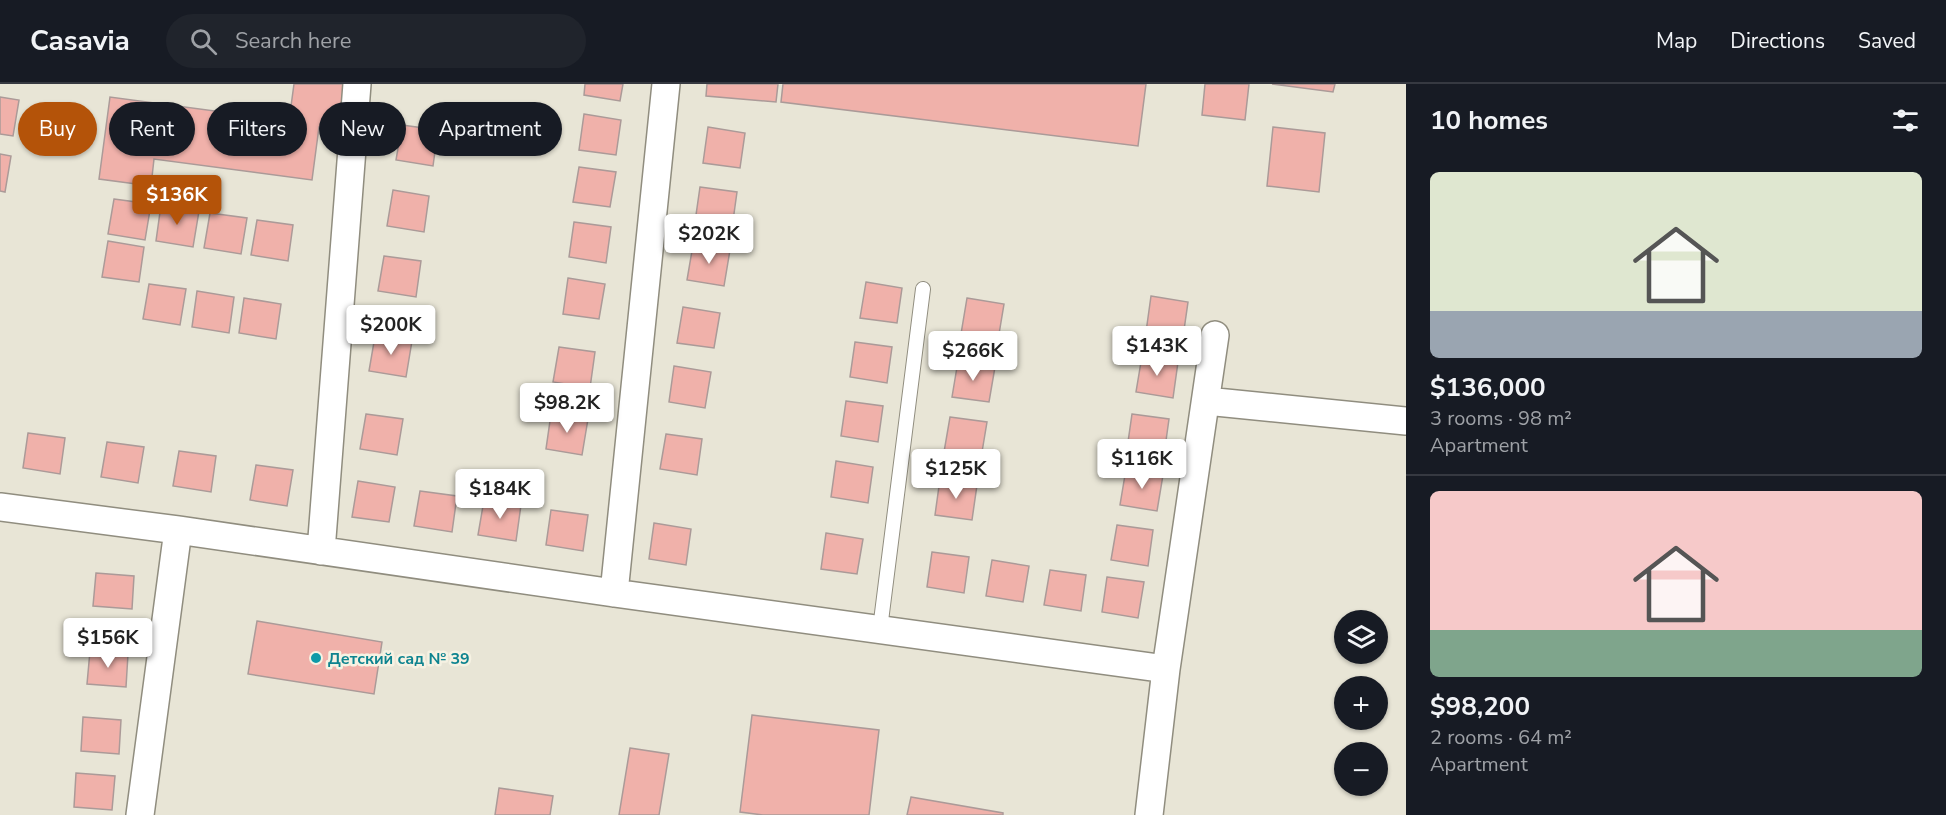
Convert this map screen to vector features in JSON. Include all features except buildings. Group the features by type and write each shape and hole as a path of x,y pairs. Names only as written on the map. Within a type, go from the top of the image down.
{"street":[{"path":"321,550 357,84"},
{"path":"614,593 666,84"},
{"path":"1149,815 1166,669 1215,335"},
{"path":"1206,401 1406,421"},
{"path":"0,507 1166,669"},
{"path":"140,815 178,530"}],"lane":[{"path":"880,629 923,289"}],"place":[{"name":"Детский сад № 39","path":"316,658"}]}
